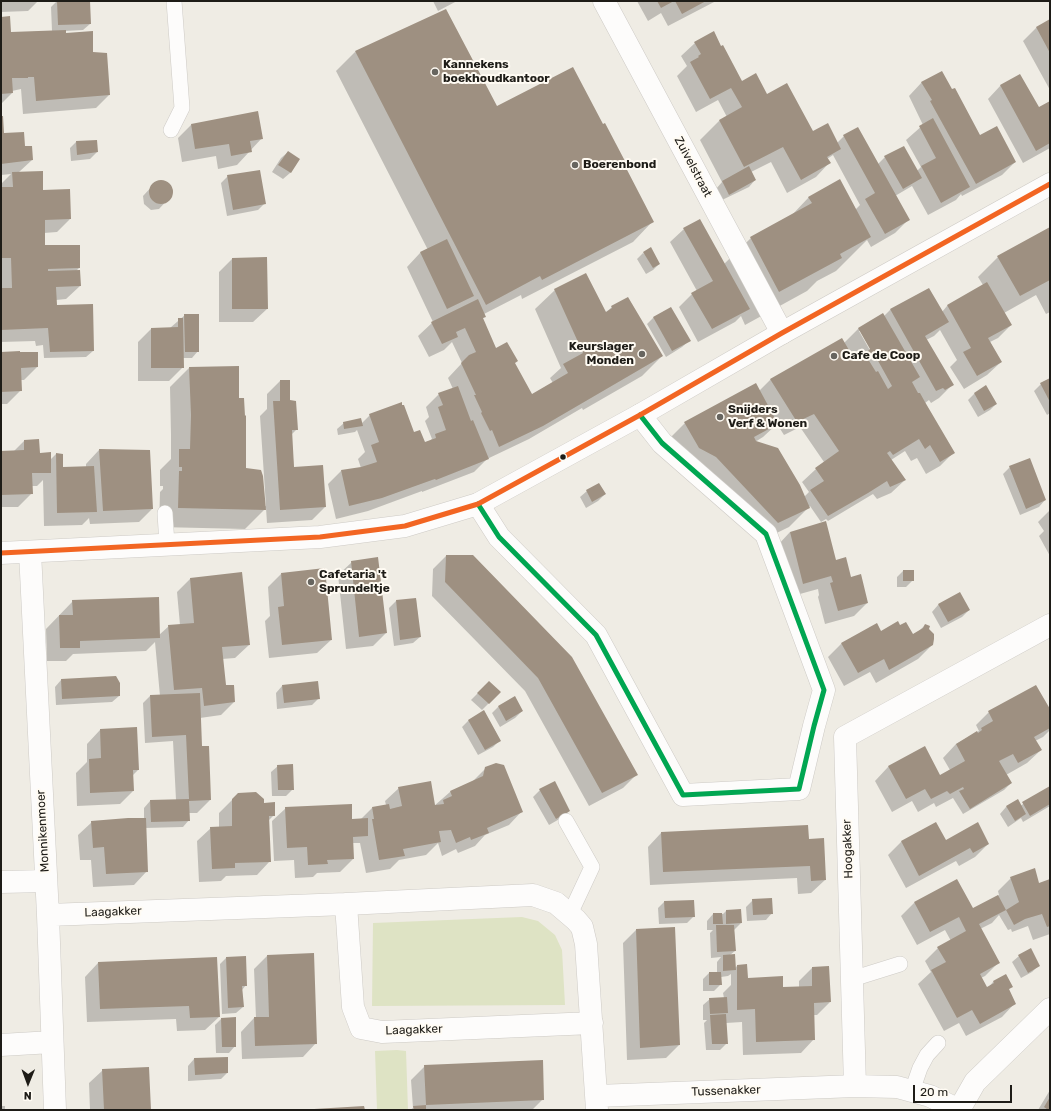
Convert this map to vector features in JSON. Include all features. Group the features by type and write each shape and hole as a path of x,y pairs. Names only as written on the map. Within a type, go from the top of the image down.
{"street":[{"name":"Zuivelstraat","path":"604,1 782,333"},
{"path":"1,553 328,536 405,526 478,504 640,415 782,333 1050,184"},
{"path":"478,504 499,537 596,635 683,795 799,788 824,690 766,534 662,443 640,415"},
{"name":"Monnikenmoer","path":"30,552 48,915 55,1110"},
{"name":"Hoogakker","path":"855,1086 844,737 1050,625"},
{"path":"1,882 46,881"},
{"name":"Laagakker","path":"48,915 346,904 533,895 556,903 570,914 582,927 586,944 597,1103"},
{"name":"Laagakker","path":"346,904 353,1007 361,1028 382,1032 592,1022"},
{"path":"855,1086 897,1087 930,1096 959,1110 975,1082 1050,1009"},
{"path":"1,1045 52,1042"},
{"name":"Tussenakker","path":"597,1103 855,1086"}],"lane":[{"path":"171,130 182,108 174,1"},
{"path":"165,513 167,545"},
{"path":"566,821 592,867 570,914"},
{"path":"852,979 900,964"},
{"path":"912,1091 920,1068 927,1055 938,1043"}],"green space":[{"path":"522,917 538,921 555,935 562,950 565,1005 372,1006 373,923"},
{"path":"375,1051 406,1051 408,1110 377,1110"}],"building":[{"path":"57,1 90,1 91,24 58,25"},
{"path":"657,1 674,1 661,8"},
{"path":"675,1 706,1 682,14"},
{"path":"446,9 497,106 573,67 603,124 605,123 626,163 624,164 654,222 542,280 540,276 486,305 355,51"},
{"path":"10,16 11,32 66,30 66,33 93,31 93,52 107,53 110,95 36,101 34,77 12,78 13,93 1,94 1,17"},
{"path":"1050,19 1050,53 1036,27"},
{"path":"714,31 721,46 723,45 742,81 756,73 767,94 787,83 813,131 828,123 841,149 827,157 831,163 801,180 783,147 744,167 719,120 742,107 731,88 710,99 690,62 699,57 698,56 701,54 694,42"},
{"path":"942,71 952,89 955,88 980,135 997,126 1016,162 976,184 921,82"},
{"path":"1020,74 1039,107 1050,101 1050,143 1036,151 1000,85"},
{"path":"258,111 263,139 250,141 252,152 231,156 229,144 195,149 191,124"},
{"path":"1,116 3,116 4,133 24,132 25,146 32,146 33,160 1,164"},
{"path":"933,118 970,187 941,203 921,166 936,158 919,126"},
{"path":"858,127 910,220 885,234 865,199 875,193 843,135"},
{"path":"97,140 98,152 77,155 76,141"},
{"path":"904,146 922,178 903,189 884,156"},
{"path":"288,151 300,159 291,173 278,165"},
{"path":"749,166 756,180 729,195 722,181"},
{"path":"260,170 266,204 233,210 227,175"},
{"path":"43,171 43,190 70,189 71,219 45,220 45,245 80,245 80,268 48,269 48,271 80,270 81,286 56,287 57,305 93,304 94,351 50,352 48,328 1,330 1,288 12,288 11,258 1,258 1,187 13,187 12,172"},
{"path":"840,179 871,237 840,254 842,258 779,292 750,237 812,203 808,197"},
{"path":"161,180 169,184 173,192 169,200 161,204 153,200 149,192 153,184"},
{"path":"700,219 750,309 712,329 691,293 713,281 683,228"},
{"path":"1050,227 1050,280 1020,296 997,256"},
{"path":"447,239 474,296 447,309 420,252"},
{"path":"651,247 660,264 653,268 643,252"},
{"path":"267,257 268,309 232,309 232,258"},
{"path":"586,273 606,312 612,308 611,306 628,297 663,356 543,426 499,447 492,430 490,431 481,413 482,412 474,395 476,395 461,363 469,355 476,352 465,328 456,332 458,337 442,344 431,322 478,299 486,317 483,318 496,348 507,342 518,361 515,363 532,394 568,373 563,364 583,353 554,289"},
{"path":"987,282 1012,325 988,338 1002,362 977,376 963,352 971,348 947,305"},
{"path":"929,288 949,322 925,336 954,385 945,390 943,388 936,391 890,309"},
{"path":"671,307 691,341 672,351 653,317"},
{"path":"883,313 920,377 912,382 955,453 940,462 930,445 925,449 919,439 893,455 890,451 887,453 906,480 890,487 887,481 828,516 810,490 824,481 815,468 839,451 814,414 797,422 770,379 842,338 853,357 863,351 876,372 878,371 888,389 892,386 877,359 874,361 868,351 870,349 858,328"},
{"path":"184,314 199,314 199,352 185,352"},
{"path":"178,318 183,318 184,368 151,368 151,328 178,327"},
{"path":"1,352 38,352 38,367 21,368 22,391 1,392"},
{"path":"239,366 239,398 244,398 245,416 246,415 246,468 261,470 263,476 266,510 178,508 179,471 182,471 182,467 179,467 179,449 190,449 191,415 189,367"},
{"path":"1050,378 1050,402 1040,383"},
{"path":"280,380 290,380 290,400 296,401 298,430 292,430 294,467 323,465 326,507 280,510 273,401 280,401"},
{"path":"756,383 778,424 754,437 756,441 778,448 800,485 810,508 778,523 716,457 699,448 684,422"},
{"path":"986,385 997,404 984,411 974,393"},
{"path":"458,386 471,421 473,420 489,459 436,480 432,480 382,498 349,506 341,470 361,467 377,462 371,445 379,442 369,414 402,402 414,432 420,430 425,442 436,438 435,434 446,430 438,407 443,405 438,393"},
{"path":"361,418 363,426 344,429 343,422"},
{"path":"39,439 40,453 51,452 51,473 32,473 33,494 1,495 1,451 24,450 24,440"},
{"path":"99,449 150,450 153,509 103,511"},
{"path":"56,453 63,454 63,467 94,466 97,512 57,513"},
{"path":"1030,458 1046,500 1026,509 1009,466"},
{"path":"599,483 606,494 592,502 586,490"},
{"path":"826,521 836,560 846,557 851,577 861,574 868,603 838,611 830,583 833,582 831,576 803,584 790,532"},
{"path":"446,555 473,555 572,657 638,775 602,793 538,678 445,582"},
{"path":"378,557 387,633 359,637 351,561"},
{"path":"325,568 332,640 282,645 278,607 284,606 281,573"},
{"path":"903,570 914,570 914,581 903,581"},
{"path":"242,572 250,645 222,647 226,685 234,685 235,702 204,706 202,688 174,690 168,625 194,623 190,578"},
{"path":"960,592 970,610 948,622 938,604"},
{"path":"159,597 160,638 80,641 80,648 60,648 59,615 73,615 72,600"},
{"path":"416,598 421,637 400,640 396,600"},
{"path":"898,621 900,625 906,622 913,634 923,628 925,624 930,626 929,629 934,634 933,645 889,670 884,659 858,673 841,643 877,623 881,631"},
{"path":"116,676 120,683 120,696 62,699 61,679"},
{"path":"318,681 320,699 284,703 282,685"},
{"path":"489,681 501,692 489,704 477,693"},
{"path":"1036,685 1050,709 1050,728 1034,737 1042,750 1018,763 1013,754 999,761 1012,783 970,809 959,791 964,789 963,787 950,794 947,791 931,799 925,789 906,799 888,766 925,746 940,775 965,761 956,744 977,731 978,733 982,730 981,728 993,721 988,711"},
{"path":"200,693 202,746 209,746 211,800 189,801 190,821 151,822 150,800 189,799 186,735 152,737 150,695"},
{"path":"515,696 523,711 506,721 498,706"},
{"path":"484,710 501,741 485,750 468,720"},
{"path":"137,727 139,770 133,770 134,791 90,793 89,759 101,758 100,729"},
{"path":"496,763 504,765 523,812 487,828 489,833 471,840 470,837 456,843 451,830 439,831 441,842 403,849 405,856 379,860 372,819 374,819 372,807 389,804 390,809 402,806 398,787 431,781 435,805 444,804 443,800 452,796 450,791 483,776 485,767"},
{"path":"293,764 294,790 278,790 277,765"},
{"path":"555,781 570,811 556,819 539,789"},
{"path":"1050,786 1050,804 1030,816 1022,802"},
{"path":"256,792 264,799 264,803 275,802 275,816 269,816 271,862 235,863 235,868 212,869 210,827 232,826 232,799 238,793"},
{"path":"1018,799 1026,814 1015,821 1006,806"},
{"path":"352,804 352,819 368,818 368,836 353,837 354,859 327,860 328,864 308,865 307,847 287,848 285,807"},
{"path":"146,818 148,872 106,874 104,847 93,848 91,821"},
{"path":"936,822 946,840 978,822 989,844 973,853 970,848 919,876 901,841"},
{"path":"808,825 809,839 824,838 826,880 811,881 810,866 663,872 661,832"},
{"path":"1035,868 1039,883 1050,879 1050,926 1047,927 1042,914 1025,919 1014,925 1006,910 1019,902 1010,877"},
{"path":"957,879 973,908 998,895 1006,910 979,924 1000,963 980,974 987,987 994,983 993,981 1006,974 1013,987 1009,989 1016,1004 980,1024 972,1010 957,1018 931,970 946,962 937,947 966,931 959,917 930,932 914,902"},
{"path":"772,898 773,914 753,915 752,899"},
{"path":"694,900 695,917 665,918 664,901"},
{"path":"741,909 742,923 726,924 726,910"},
{"path":"713,913 722,913 723,924 713,924"},
{"path":"716,925 734,925 736,951 717,952"},
{"path":"675,927 680,1045 640,1048 636,929"},
{"path":"1031,948 1040,966 1028,973 1018,955"},
{"path":"314,953 317,1044 255,1046 254,1017 269,1017 267,955"},
{"path":"735,954 736,970 723,971 723,955"},
{"path":"246,956 247,986 242,986 244,1007 228,1008 226,957"},
{"path":"217,957 220,1017 190,1018 189,1006 100,1009 98,962"},
{"path":"747,964 748,978 783,976 783,987 812,986 812,967 829,966 831,1002 814,1003 815,1040 756,1042 755,1009 737,1010 737,965"},
{"path":"709,972 721,972 722,985 709,985"},
{"path":"727,997 728,1013 710,1014 709,998"},
{"path":"726,1014 728,1044 712,1044 710,1015"},
{"path":"236,1017 236,1047 222,1047 221,1018"},
{"path":"228,1057 228,1073 195,1075 194,1058"},
{"path":"543,1060 544,1100 426,1105 424,1065"},
{"path":"149,1067 151,1110 104,1110 102,1069"},
{"path":"1050,1097 1050,1110 1048,1110 1044,1107"},
{"path":"426,1105 426,1110 414,1110 413,1106"},
{"path":"364,1106 365,1110 314,1110 314,1109"}],"transit line":[{"path":"1,553 320,537 405,526 478,504 640,415 782,333 1050,184"},
{"path":"478,504 499,537 596,635 683,795 799,789 824,690 766,534 662,443 640,415"}],"place":[{"name":"Kannekens boekhoudkantoor","path":"435,72"},
{"name":"Boerenbond","path":"575,165"},
{"name":"Keurslager Monden","path":"642,354"},
{"name":"Cafe de Coop","path":"834,356"},
{"name":"Snijders Verf & Wonen","path":"720,417"},
{"name":"Cafetaria 't Sprundeltje","path":"311,582"}]}
